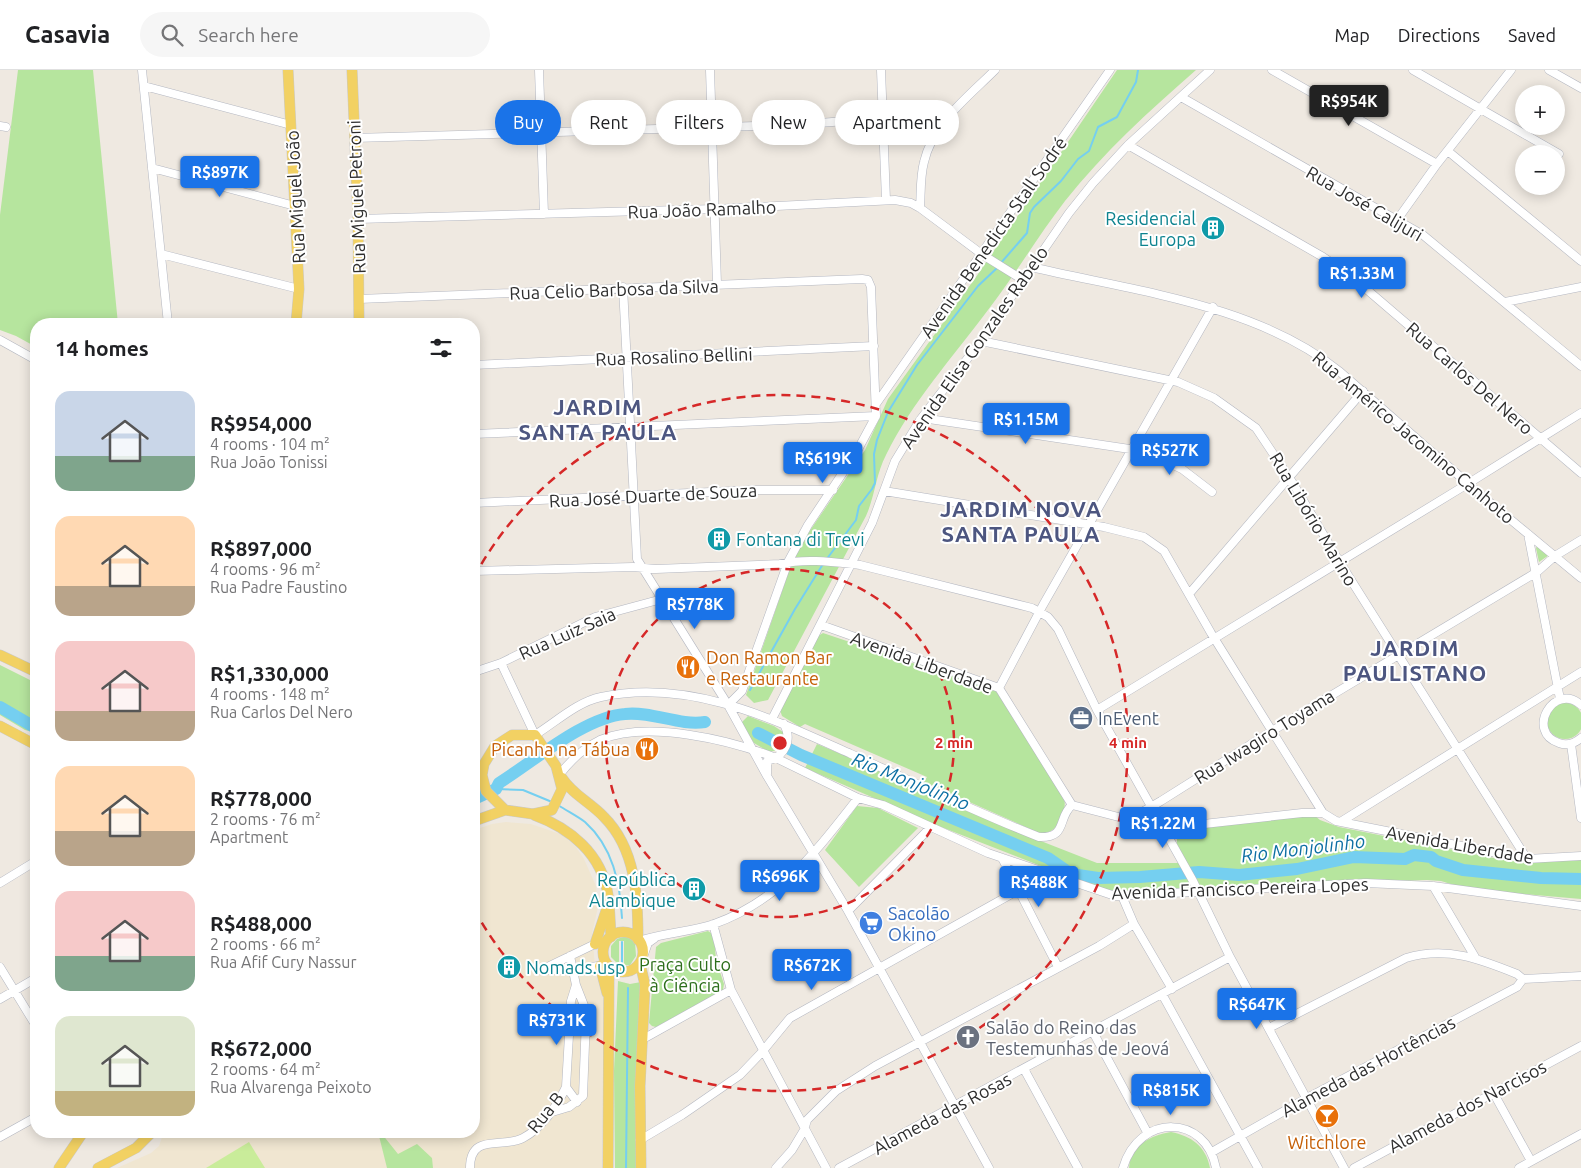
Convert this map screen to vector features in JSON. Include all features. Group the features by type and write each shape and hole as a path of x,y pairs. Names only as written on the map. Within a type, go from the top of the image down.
{"main road":[{"name":"Rua Miguel João","path":"288,70 299,289 297,318"},
{"name":"Rua Miguel Petroni","path":"352,70 358,219 359,318"},
{"path":"0,655 30,669"},
{"path":"0,726 30,742"},
{"path":"505,810 492,799 483,782 484,764 495,746 505,738 512,735 538,739 553,759 568,787 602,814 618,834 632,867 637,893 639,940 643,951 641,960 644,981 641,1168"},
{"path":"480,766 484,764"},
{"path":"533,814 552,810 560,797 562,783 560,774"},
{"path":"480,819 505,810 533,814 551,821 569,831 585,846 603,876 609,902 609,939 604,951 610,1000 608,1168"},
{"path":"595,944 609,902"},
{"path":"609,939 616,934 628,933 639,940"},
{"path":"606,965 620,972 626,972 632,970 641,960"},
{"path":"63,1166 80,1138"},
{"path":"98,1168 136,1148 146,1138"}],"street":[{"path":"142,70 167,318"},
{"path":"539,70 540,100"},
{"path":"710,70 711,100"},
{"path":"881,70 884,100"},
{"path":"920,208 924,164 932,140 945,121 995,70"},
{"name":"Avenida Benedicta Stall Sodré","path":"876,404 983,255 1110,70"},
{"name":"Avenida Elisa Gonzales Rabelo","path":"772,719 880,507 884,491 898,456 920,420 981,341 1068,213 1128,145 1210,70"},
{"path":"1272,70 1437,164"},
{"path":"1413,70 1543,145"},
{"path":"1397,220 1437,164 1511,70"},
{"path":"1549,70 1581,88"},
{"path":"144,86 291,125"},
{"name":"Rua José Calijuri","path":"1181,97 1423,234 1581,366"},
{"path":"742,127 835,122"},
{"path":"561,133 656,130"},
{"path":"354,138 495,135"},
{"path":"541,145 544,214"},
{"path":"713,145 717,284"},
{"path":"885,145 886,200"},
{"name":"Rua Carlos Del Nero","path":"1128,145 1323,257 1351,276 1581,472"},
{"path":"1448,152 1581,261"},
{"path":"152,168 295,206"},
{"name":"Rua João Ramalho","path":"358,219 715,209 886,200 911,204 920,208 983,255 1023,280"},
{"path":"161,254 299,289"},
{"name":"Rua Américo Jacomino Canhoto","path":"1031,267 1213,307 1278,334 1315,352 1581,578"},
{"name":"Rua Celio Barbosa da Silva","path":"359,299 862,278 868,280 871,287 874,346"},
{"path":"623,287 637,559 728,705 751,749 848,911 989,1168"},
{"path":"1505,302 1581,287"},
{"path":"999,688 1040,611 1213,307"},
{"path":"0,340 30,357"},
{"name":"Rua Libório Marino","path":"981,341 1171,380 1214,398 1249,421 1261,434 1290,478 1339,561 1458,748 1526,860"},
{"path":"728,705 742,691 788,562 808,525 856,453 876,416 874,346"},
{"name":"Rua Rosalino Bellini","path":"480,365 874,346"},
{"path":"1189,594 1363,391"},
{"path":"1097,710 1581,413"},
{"path":"480,434 876,416"},
{"path":"920,420 929,419 1154,455 1191,475 1212,492"},
{"name":"Rua José Duarte de Souza","path":"480,503 753,490 833,490"},
{"path":"884,491 1089,524 1130,533 1152,542 1167,556 1214,637 1323,813"},
{"path":"1528,534 1537,572 1560,699"},
{"name":"Rua Iwagiro Toyama","path":"1124,818 1137,815 1272,730 1537,572 1555,556 1581,540"},
{"path":"480,571 633,567 643,570 809,560 837,562 1040,611 1058,629 1097,710 1193,881 1230,957 1344,1168"},
{"name":"Rua Luiz Saia","path":"480,670 501,663 595,617 662,599"},
{"name":"Avenida Liberdade","path":"821,625 999,688 1072,805 1124,818 1179,828 1286,814 1323,813 1336,820 1526,860 1581,856"},
{"path":"501,663 538,739 576,708 600,697 639,692 670,693 728,705 772,719 785,727 1039,837 1054,835 1060,829 1072,805"},
{"path":"1342,820 1581,672"},
{"path":"1581,705 1569,699 1560,699 1546,710 1543,727 1547,735 1554,741 1571,744 1581,738"},
{"path":"767,776 767,761 776,758 785,749 788,739 785,727"},
{"path":"560,774 581,751 600,740 619,735 677,734 751,749"},
{"path":"1571,744 1578,778 1581,818"},
{"name":"Avenida Francisco Pereira Lopes","path":"751,749 776,758 858,798 883,806 1002,858 1105,894 1122,896 1366,883 1434,886 1581,906"},
{"path":"639,940 713,924 774,892 814,855 858,798"},
{"path":"848,911 926,832 929,826"},
{"path":"1002,858 1058,967"},
{"path":"0,883 30,865"},
{"path":"1434,886 1475,957"},
{"path":"640,1140 682,1116 740,1074 762,1052 790,1018 822,998 880,969 1017,890"},
{"path":"1122,896 1134,924 1172,989"},
{"path":"713,924 731,990 762,1052 826,1168"},
{"path":"776,1168 792,1150 804,1130 806,1120 836,1091 921,1042 1099,946 1134,924"},
{"path":"641,960 648,943 656,937"},
{"path":"606,965 573,970 541,970 609,939"},
{"path":"1269,1028 1406,958 1420,954 1447,952 1475,957 1518,974 1523,980 1581,976"},
{"name":"Rua B","path":"470,1168 472,1156 479,1146 496,1141 507,1144 526,1136 549,1113 566,1087 571,1001 576,985 570,956"},
{"name":"Alameda das Rosas","path":"839,1168 1230,957"},
{"path":"0,967 30,1016"},
{"name":"Alameda das Hortências","path":"1212,1152 1307,1098 1517,987 1523,980"},
{"path":"0,999 30,981"},
{"path":"549,1113 561,1111 577,1102 583,1096 586,1018 585,1008 576,985"},
{"path":"643,1039 731,990"},
{"path":"1162,994 1258,1168"},
{"path":"1093,1032 1147,1132"},
{"name":"Alameda dos Narcisos","path":"1354,1168 1581,1046"},
{"path":"1024,1069 1078,1168"},
{"path":"566,1087 577,1102"},
{"path":"1494,1092 1531,1162"},
{"path":"0,1137 30,1120"},
{"path":"1123,1168 1127,1154 1135,1142 1147,1132 1161,1127 1183,1129 1203,1140 1212,1152 1216,1168"},
{"path":"1519,1168 1581,1134"}],"shaded area":[{"path":"506,822 531,824 563,835 576,847 584,859 596,886 598,907 592,933 596,977 603,980 605,989 603,1100 605,1168 117,1168 151,1153 159,1146 162,1138 480,1138 480,828"}],"green space":[{"path":"18,70 93,70 117,318 30,318 30,344 0,330 0,215"},
{"path":"1117,70 1196,70 1128,132 1080,183 1055,214 998,297 920,398 896,435 886,455 866,516 768,700 754,703 746,695 796,551 865,450 888,399 976,277"},
{"path":"1538,545 1549,555 1539,562 1536,548"},
{"path":"823,633 996,691 1064,797 1065,803 1062,817 1055,828 1050,832 1037,832 924,782 927,777 805,724 800,727 782,716 780,710 818,636"},
{"path":"0,665 30,680 30,731 0,715"},
{"path":"1565,703 1572,704 1582,714 1582,728 1578,734 1572,738 1565,739 1558,738 1552,734 1548,728 1547,721 1548,714 1552,708 1558,704"},
{"path":"748,716 774,726 783,732 784,742 778,750 769,752 754,743 741,723"},
{"path":"817,744 942,796 1013,830 1097,863 1179,863 1192,884 1190,888 1183,890 1120,892 1092,886 936,825 805,768"},
{"path":"857,806 878,808 918,828 859,887 825,850"},
{"path":"1314,815 1320,820 1339,827 1504,860 1526,862 1581,860 1581,899 1467,889 1441,881 1427,880 1201,888 1177,844 1177,830"},
{"name":"Praça Culto à Ciência","path":"708,931 714,935 716,960 724,984 723,990 656,1027 652,1026 649,1023 656,947 661,943"},
{"path":"626,936 635,942 636,956 630,965 620,966 611,957 611,946 617,939","holes":["619,941 624,941 624,963 619,963"]},
{"path":"618,981 630,984 641,982 637,1168 615,1168 614,1071"},
{"path":"1171,1132 1185,1136 1196,1143 1205,1154 1210,1168 1129,1168 1134,1153 1143,1142"},
{"path":"380,1138 385,1138 398,1154 417,1144 432,1158 433,1168 387,1168"},
{"path":"249,1142 265,1168 206,1168"}],"waterway":[{"path":"1000,264 1027,233 1030,213 1034,207 1061,181 1078,159 1089,151 1098,127 1117,117 1136,82 1138,70"},
{"path":"826,560 856,520 859,506 875,483 874,454 877,440 888,412 917,365 978,286 997,268"},
{"path":"750,690 795,609 823,564"},
{"name":"Rio Monjolinho","path":"0,707 30,724"},
{"name":"Rio Monjolinho","path":"480,796 496,789 499,783 560,741 593,723 610,717 635,714 685,722 705,722"},
{"name":"Rio Monjolinho","path":"758,733 801,755 1048,858 1071,874 1098,878 1199,872 1239,875 1297,869 1354,857 1405,859 1414,855 1431,857 1436,861 1463,870 1541,878 1581,879"},
{"path":"496,789 523,790 552,802"},
{"path":"558,805 585,822 602,843 617,879 622,918"},
{"path":"622,942 622,962"},
{"path":"626,1168 628,988"}],"place":[{"name":"Residencial Europa","path":"1213,228"},
{"name":"Fontana di Trevi","path":"719,539"},
{"name":"Don Ramon Bar e Restaurante","path":"688,667"},
{"name":"InEvent","path":"1081,718"},
{"name":"Picanha na Tábua","path":"647,749"},
{"name":"República Alambique","path":"694,889"},
{"name":"Sacolão Okino","path":"871,923"},
{"name":"Nomads.usp","path":"509,967"},
{"name":"Salão do Reino das Testemunhas de Jeová","path":"968,1037"},
{"name":"Witchlore","path":"1327,1116"}],"district":[{"name":"JARDIM SANTA PAULA","path":"598,418"},
{"name":"JARDIM NOVA SANTA PAULA","path":"1021,520"},
{"name":"JARDIM PAULISTANO","path":"1415,660"}]}
